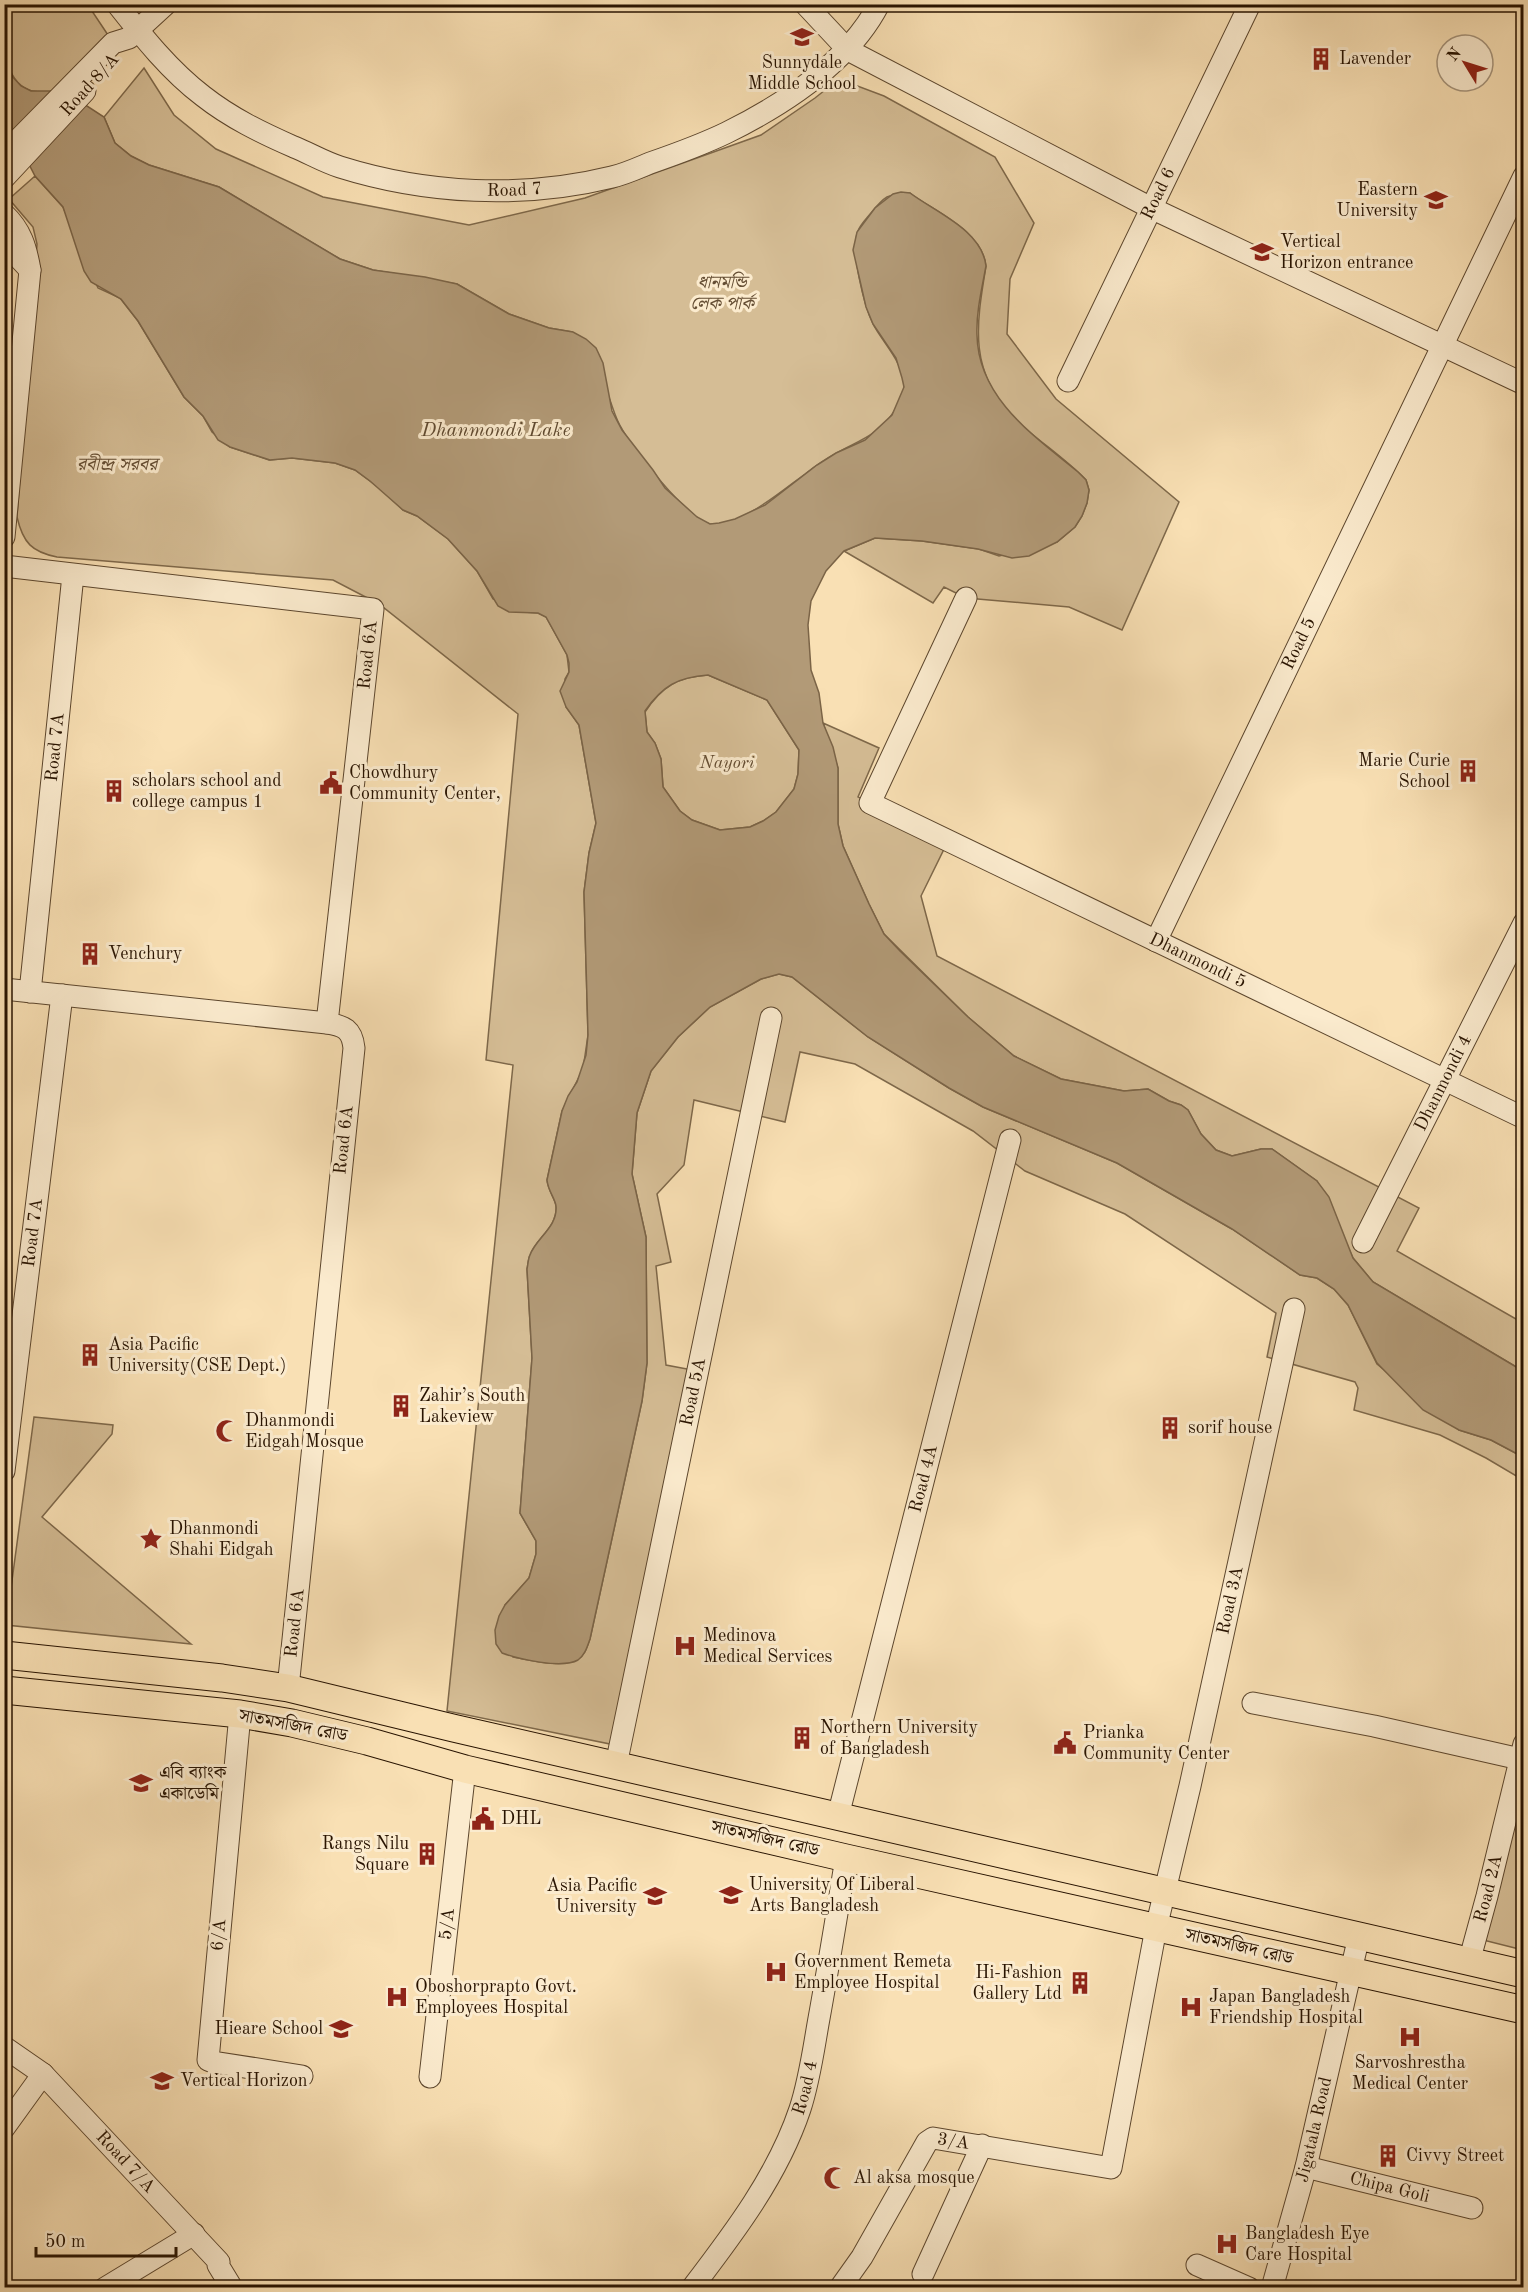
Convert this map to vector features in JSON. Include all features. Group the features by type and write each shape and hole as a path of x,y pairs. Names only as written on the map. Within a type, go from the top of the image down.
{"main road":[{"name":"সাতমসজিদ রোড","path":"4,1655 211,1677 288,1688 1524,1974"},
{"name":"সাতমসজিদ রোড","path":"4,1690 240,1714 292,1723 367,1741 465,1769 846,1858 1524,2010"}],"street":[{"name":"Road 7","path":"117,4 125,41 169,65 202,95 231,116 260,132 338,166 404,183 470,190 535,190 614,177 704,143 743,124 782,100 848,50 879,4"},
{"path":"125,41 166,4"},
{"path":"806,4 848,50 1151,208 1524,384"},
{"name":"Road 6","path":"1068,381 1250,4"},
{"name":"Road 8/A","path":"4,154 125,41"},
{"name":"Road 8/A","path":"4,178 125,41"},
{"name":"Road 5","path":"1156,941 1524,176"},
{"path":"4,214 20,233 26,246 30,270 4,537"},
{"path":"4,242 30,270"},
{"path":"4,567 72,574"},
{"name":"Road 6A","path":"72,574 373,609 327,1023 343,1027 349,1032 353,1037 354,1048 288,1688"},
{"name":"Road 7A","path":"30,992 72,574"},
{"name":"Dhanmondi 5","path":"966,598 870,803 1524,1119"},
{"name":"Dhanmondi 4","path":"1363,1242 1524,923"},
{"path":"4,989 327,1023"},
{"name":"Road 7A","path":"4,1471 62,995"},
{"name":"Road 5A","path":"616,1765 771,1018"},
{"name":"Road 4A","path":"838,1816 1010,1140"},
{"name":"Road 3A","path":"1111,2168 1156,1928 1190,1786 1294,1309"},
{"path":"1252,1702 1522,1752"},
{"name":"6/A","path":"240,1714 208,2060 302,2076"},
{"name":"Road 2A","path":"1469,1962 1522,1752"},
{"name":"5/A","path":"430,2077 465,1769"},
{"name":"Road 4","path":"692,2288 748,2210 772,2171 800,2109 806,2088 846,1858"},
{"name":"Jigatala Road","path":"1272,2288 1306,2166 1359,1936"},
{"name":"Road 7/A","path":"4,2047 43,2074 219,2262 218,2265 232,2288"},
{"path":"4,2128 43,2074"},
{"name":"3/A","path":"840,2288 862,2257 927,2142 933,2138 1111,2168"},
{"path":"923,2274 982,2145"},
{"name":"Chipa Goli","path":"1306,2166 1472,2208"},
{"path":"105,2288 194,2235"},
{"path":"1197,2265 1249,2288"}],"green space":[{"path":"4,5 88,5 108,35 53,92 32,91 20,84 8,65 4,41"},
{"name":"ধানমন্ডি লেক পার্ক","path":"144,68 174,115 216,149 323,197 469,225 585,198 761,135 839,79 884,96 995,157 1034,223 1010,279 1007,334 1056,399 1179,502 1122,630 1069,607 966,598 944,587 933,603 844,551 875,538 922,541 979,549 999,556 1057,542 1075,527 1087,503 1089,490 1086,480 1016,420 990,385 979,348 978,329 986,266 983,253 967,232 910,193 893,195 883,200 860,226 856,240 859,278 869,315 893,354 904,379 904,388 897,407 874,433 823,461 773,498 734,520 721,524 710,524 688,510 675,497 628,439 616,417 601,379 572,332 549,328 509,314 457,284 373,270 340,259 219,187 149,165 131,156 115,143 104,117"},
{"name":"রবীন্দ্র সরবর","path":"35,176 63,207 98,288 120,298 138,321 184,397 203,416 212,432 230,447 269,460 292,458 335,463 355,470 382,490 403,510 417,516 448,539 477,571 493,599 524,612 538,613 546,617 567,655 569,672 565,679 566,707 579,725 596,823 584,892 588,1035 583,1069 562,1111 547,1180 556,1206 556,1213 554,1220 533,1249 527,1269 532,1358 520,1513 536,1541 536,1554 529,1578 505,1605 513,1657 547,1663 572,1662 586,1650 590,1639 642,1401 647,1363 646,1237 632,1174 637,1113 651,1071 678,1037 710,1007 761,979 779,974 792,977 868,1037 949,1088 983,1107 1117,1163 1232,1229 1300,1275 1317,1278 1334,1289 1348,1305 1377,1364 1459,1430 1491,1440 1523,1457 1523,1480 1440,1435 1354,1410 1358,1388 1355,1382 1267,1357 1276,1313 1125,1214 1025,1171 973,1131 855,1064 800,1052 785,1122 694,1100 684,1165 657,1194 671,1262 656,1266 666,1365 698,1371 620,1746 447,1711 513,1065 486,1060 518,714 379,604 333,580 57,557 41,552 30,545 22,534 17,517 37,244 33,227 9,199"},
{"name":"Nayori","path":"708,675 767,700 799,750 798,774 794,789 776,812 750,827 720,830 692,820 680,811 663,787 661,759 655,743 647,732 645,712 664,689 688,678"},
{"path":"823,723 879,748 858,797 948,841 921,896 937,956 1419,1208 1397,1251 1523,1323 1523,1371 1373,1282 1353,1258 1317,1181 1272,1149 1261,1149 1232,1156 1216,1150 1201,1134 1188,1110 1181,1105 1148,1089 1124,1091 1061,1079 1014,1056 968,1017 884,934 869,904 843,846 838,824 838,768"},
{"path":"34,1417 113,1425 112,1434 42,1517 191,1644 6,1625"},
{"path":"1523,1757 1523,1950 1483,1940"}],"water":[{"name":"Dhanmondi Lake","path":"4,56 8,72 21,86 31,91 64,91 104,117 115,143 131,156 149,165 219,187 340,259 373,270 457,284 509,314 549,328 573,332 586,339 596,348 603,363 612,411 622,430 665,488 697,517 710,524 735,519 765,505 817,465 836,453 865,440 892,415 904,387 902,378 896,358 873,324 866,307 853,250 857,232 875,208 893,194 910,193 967,232 983,253 986,266 978,309 977,335 980,357 987,378 1011,414 1078,472 1086,480 1089,490 1087,503 1075,527 1057,542 1029,556 1012,558 978,549 922,541 875,538 844,551 826,571 811,601 808,625 811,670 819,693 823,723 833,747 838,768 838,824 843,846 869,904 884,934 900,951 968,1017 1014,1056 1061,1079 1124,1091 1148,1089 1188,1110 1201,1134 1216,1150 1232,1156 1261,1149 1272,1149 1317,1181 1329,1197 1353,1258 1373,1282 1523,1371 1523,1457 1491,1440 1459,1430 1423,1410 1377,1363 1348,1305 1334,1289 1317,1278 1300,1275 1232,1229 1117,1163 983,1107 949,1088 868,1037 792,977 779,974 761,979 710,1007 678,1037 651,1071 637,1113 632,1174 646,1237 647,1363 642,1401 590,1639 586,1651 578,1660 571,1663 540,1662 502,1653 496,1644 495,1630 499,1616 505,1605 529,1578 536,1554 536,1541 520,1513 532,1358 527,1269 533,1249 554,1220 556,1213 556,1206 547,1180 562,1111 577,1082 586,1055 588,1035 584,892 596,823 579,725 566,707 560,691 569,672 567,655 546,617 538,613 509,612 498,606 477,571 448,539 417,516 403,510 355,470 335,463 292,458 270,460 230,447 218,440 203,416 184,397 138,321 121,299 91,282 84,271 63,207 35,176 16,139 5,126","holes":["708,675 767,700 799,750 798,774 794,789 776,812 750,827 720,830 692,820 680,811 663,787 661,759 655,743 647,732 645,711 651,702 672,684 688,678"]}],"place":[{"name":"Sunnydale Middle School","path":"802,37"},
{"name":"Lavender","path":"1321,59"},
{"name":"Eastern University","path":"1436,200"},
{"name":"Vertical Horizon entrance","path":"1262,252"},
{"name":"Marie Curie School","path":"1468,771"},
{"name":"Chowdhury Community Center,","path":"331,783"},
{"name":"scholars school and college campus 1","path":"114,791"},
{"name":"Venchury","path":"90,954"},
{"name":"Asia Pacific University(CSE Dept.)","path":"90,1355"},
{"name":"Zahir’s South Lakeview","path":"401,1406"},
{"name":"sorif house","path":"1170,1428"},
{"name":"Dhanmondi Eidgah Mosque","path":"227,1431"},
{"name":"Dhanmondi Shahi Eidgah","path":"151,1539"},
{"name":"Medinova Medical Services","path":"685,1646"},
{"name":"Northern University of Bangladesh","path":"802,1738"},
{"name":"Prianka Community Center","path":"1065,1743"},
{"name":"এবি ব্যাংক একাডেমি","path":"141,1783"},
{"name":"DHL","path":"483,1819"},
{"name":"Rangs Nilu Square","path":"427,1854"},
{"name":"University Of Liberal Arts Bangladesh","path":"731,1895"},
{"name":"Asia Pacific University","path":"655,1896"},
{"name":"Government Remeta Employee Hospital","path":"776,1972"},
{"name":"Hi-Fashion Gallery Ltd","path":"1080,1983"},
{"name":"Oboshorprapto Govt. Employees Hospital","path":"397,1997"},
{"name":"Japan Bangladesh Friendship Hospital","path":"1191,2007"},
{"name":"Hieare School","path":"341,2029"},
{"name":"Sarvoshrestha Medical Center","path":"1410,2037"},
{"name":"Vertical Horizon","path":"162,2081"},
{"name":"Civvy Street","path":"1388,2156"},
{"name":"Al aksa mosque","path":"835,2178"},
{"name":"Bangladesh Eye Care Hospital","path":"1227,2244"}]}
